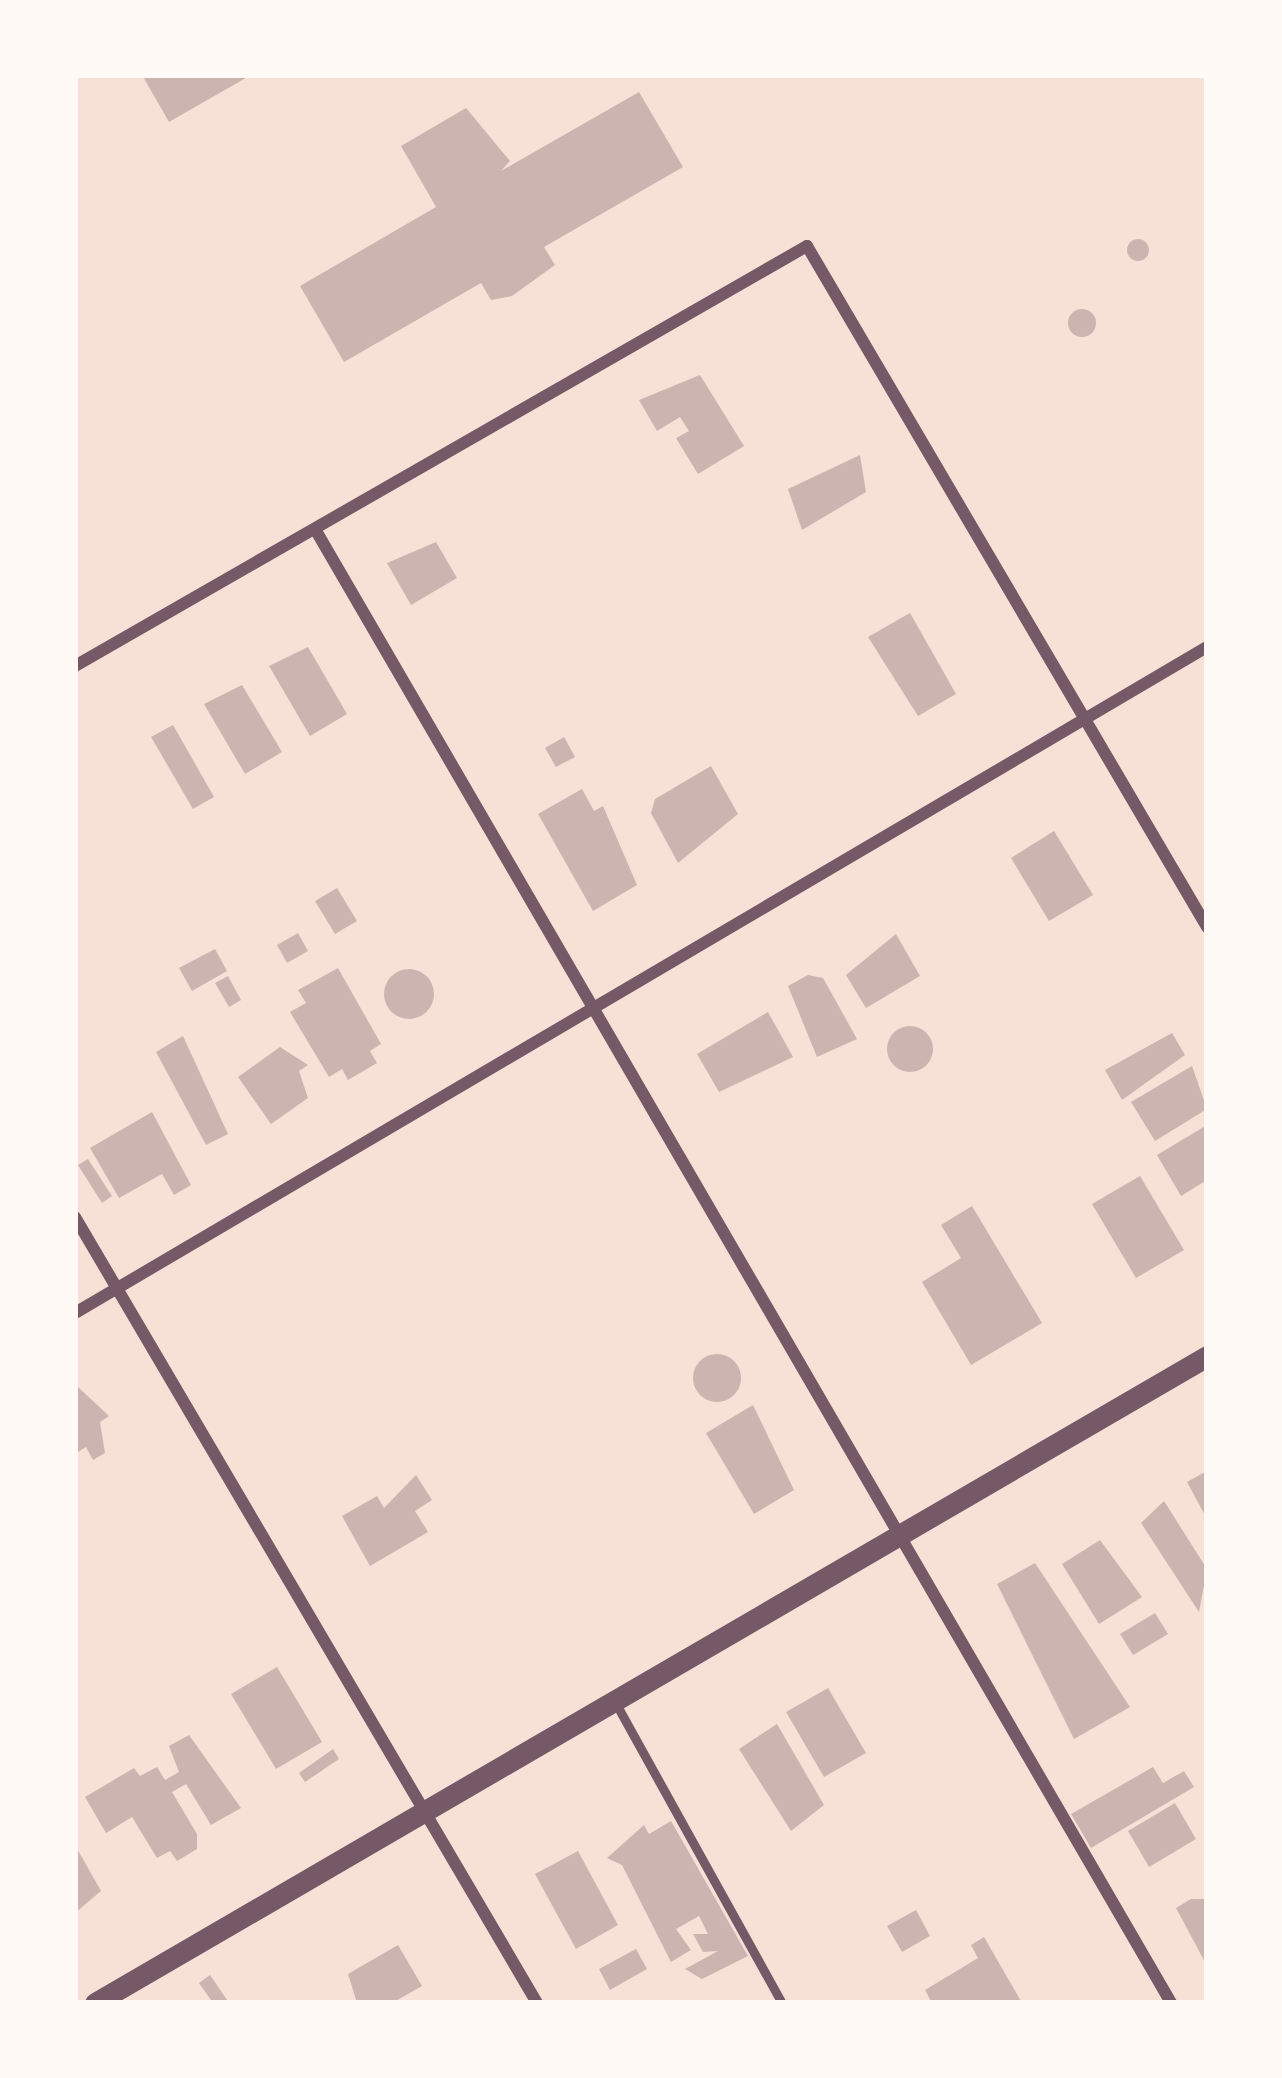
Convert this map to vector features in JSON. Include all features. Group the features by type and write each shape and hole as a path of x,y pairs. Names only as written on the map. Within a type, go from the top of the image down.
{"street":[{"path":"75,666 807,246 1207,927"},
{"path":"315,529 590,1010 1171,2003"},
{"path":"75,1313 1207,647"},
{"path":"75,1217 537,2003"},
{"path":"95,2003 901,1538 1207,1355"}],"lane":[{"path":"615,1702 782,2003"}],"building":[{"path":"142,75 251,75 169,122"},
{"path":"639,92 683,167 544,247 555,265 512,296 491,300 481,283 344,362 300,286 436,207 401,146 466,108 510,161 501,171"},
{"path":"1138,239 1149,250 1138,261 1127,250"},
{"path":"1082,309 1092,313 1096,323 1092,333 1082,337 1072,333 1068,323 1072,313"},
{"path":"700,375 744,446 698,474 676,438 689,431 680,417 657,431 639,400"},
{"path":"860,455 866,492 802,530 788,489"},
{"path":"436,542 457,578 411,605 387,563"},
{"path":"910,613 956,694 918,716 868,637"},
{"path":"308,647 347,714 310,736 269,666"},
{"path":"242,685 282,752 245,774 204,704"},
{"path":"173,725 214,797 193,809 151,737"},
{"path":"564,737 575,757 556,767 545,748"},
{"path":"711,766 738,814 678,863 651,813 655,799"},
{"path":"582,789 594,811 603,806 637,885 593,911 538,814"},
{"path":"1054,831 1093,895 1049,921 1011,858"},
{"path":"337,888 357,921 335,934 315,901"},
{"path":"298,933 308,951 287,963 277,945"},
{"path":"896,934 920,976 866,1008 846,975"},
{"path":"215,949 227,971 192,991 179,968"},
{"path":"338,968 381,1044 370,1051 377,1063 348,1080 342,1069 329,1077 290,1012 306,1003 298,990"},
{"path":"409,969 427,976 434,994 427,1012 409,1019 391,1012 384,994 391,976"},
{"path":"808,975 823,978 857,1039 817,1057 788,986"},
{"path":"228,976 241,1000 229,1007 215,983"},
{"path":"768,1012 793,1057 719,1092 697,1054"},
{"path":"910,1026 927,1032 933,1049 927,1066 910,1072 893,1066 887,1049 893,1032"},
{"path":"1172,1033 1185,1055 1122,1100 1105,1070"},
{"path":"183,1036 228,1134 206,1145 156,1052"},
{"path":"280,1047 308,1065 299,1071 308,1098 271,1124 238,1077"},
{"path":"1192,1066 1207,1109 1155,1141 1131,1102"},
{"path":"152,1112 191,1185 174,1195 162,1174 119,1198 90,1148"},
{"path":"1207,1125 1207,1180 1181,1196 1157,1155"},
{"path":"88,1159 112,1196 102,1203 78,1165"},
{"path":"1140,1176 1184,1250 1136,1278 1092,1204"},
{"path":"972,1206 1042,1323 971,1365 922,1282 961,1258 941,1225"},
{"path":"717,1354 734,1361 741,1378 734,1395 717,1402 700,1395 693,1378 700,1361"},
{"path":"78,1387 109,1416 100,1422 105,1453 93,1460 86,1447 75,1454"},
{"path":"753,1405 794,1490 754,1514 706,1433"},
{"path":"1207,1471 1207,1519 1187,1482"},
{"path":"416,1475 432,1500 415,1511 428,1532 370,1566 342,1516 377,1496 384,1508"},
{"path":"1164,1501 1207,1569 1199,1612 1141,1523"},
{"path":"1100,1540 1142,1597 1099,1624 1062,1564"},
{"path":"1035,1563 1130,1707 1074,1739 997,1584"},
{"path":"1155,1613 1168,1634 1133,1655 1120,1634"},
{"path":"277,1667 322,1742 276,1769 231,1694"},
{"path":"828,1688 866,1753 824,1777 786,1712"},
{"path":"777,1724 824,1805 791,1831 739,1749"},
{"path":"189,1735 241,1808 211,1825 186,1784 172,1792 197,1834 197,1849 177,1861 170,1851 157,1858 132,1817 106,1833 85,1797 134,1768 140,1776 157,1767 165,1780 179,1772 169,1746"},
{"path":"333,1749 339,1759 305,1782 299,1773"},
{"path":"1153,1767 1163,1783 1184,1771 1194,1787 1091,1848 1071,1814"},
{"path":"1175,1803 1196,1839 1149,1867 1128,1831"},
{"path":"671,1821 748,1956 702,1979 685,1969 718,1951 703,1952 693,1934 708,1934 699,1916 676,1929 691,1950 671,1962 622,1865 607,1858 644,1825 649,1834"},
{"path":"75,1845 101,1891 75,1913"},
{"path":"578,1851 618,1925 576,1949 535,1874"},
{"path":"1191,1899 1207,1899 1207,1966 1176,1908"},
{"path":"916,1910 930,1936 902,1952 887,1926"},
{"path":"984,1937 1022,2003 932,2003 925,1990 978,1958 971,1945"},
{"path":"398,1945 422,1986 392,2003 357,2003 348,1974"},
{"path":"636,1949 647,1969 610,1990 599,1969"},
{"path":"210,1975 229,2003 213,2003 199,1983"}]}
